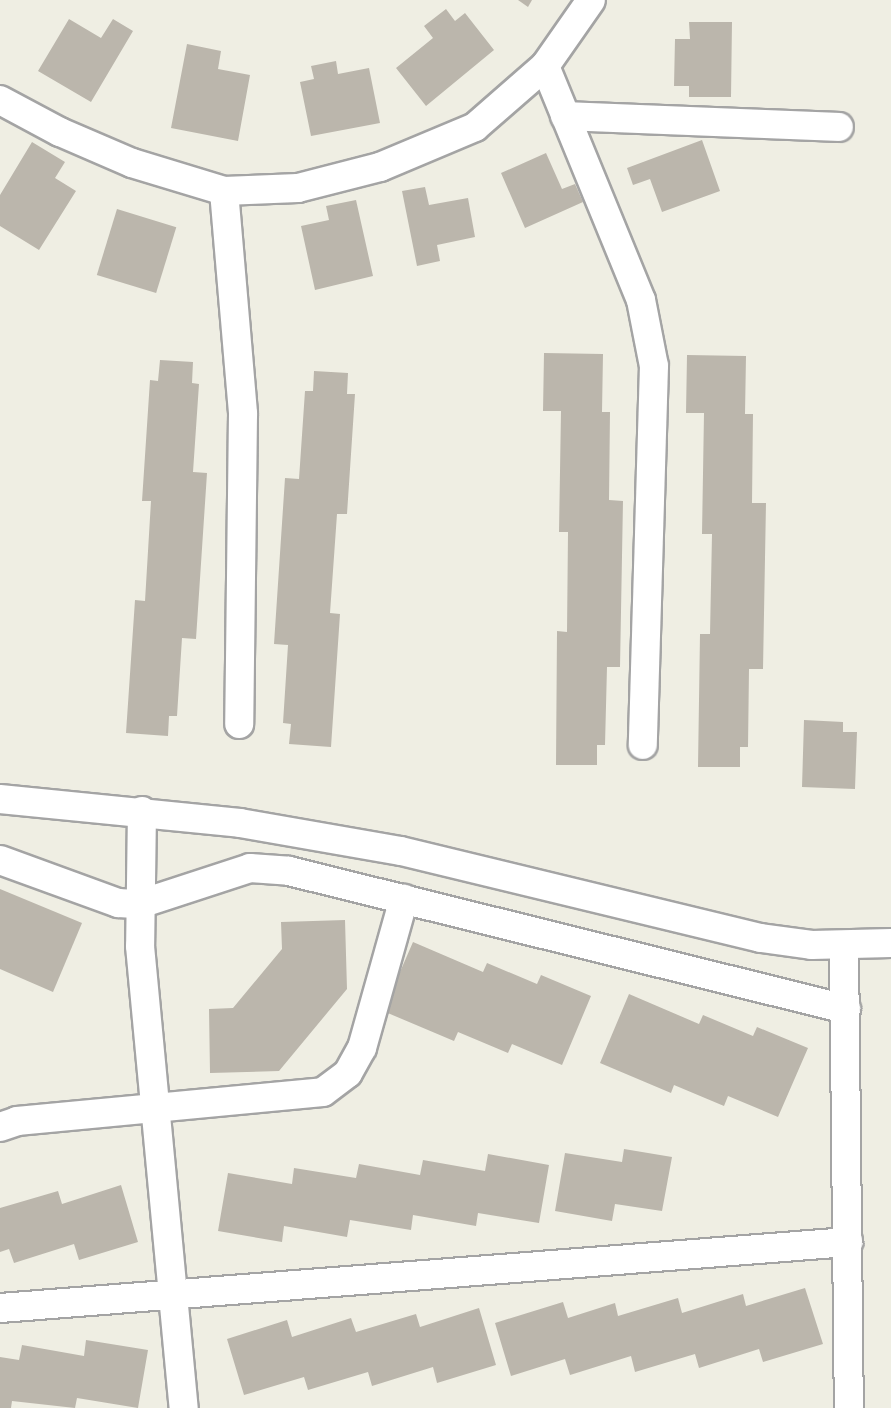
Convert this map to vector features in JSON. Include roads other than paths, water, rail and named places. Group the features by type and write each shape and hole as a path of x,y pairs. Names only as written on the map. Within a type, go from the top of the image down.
{"street":[{"path":"2,106 132,163 224,191 298,188 380,167 475,128 545,66 591,0"},
{"path":"545,66 641,300 654,366 644,745"},
{"path":"565,116 839,127"},
{"path":"224,191 243,414 238,724"},
{"path":"0,799 142,812 401,851 761,938 844,946 891,943"},
{"path":"142,812 140,946 184,1408"},
{"path":"0,860 93,897 140,903 250,868 289,871 846,1009"},
{"path":"0,1127 17,1121 323,1092 348,1073 362,1048 404,899"},
{"path":"844,946 849,1408"},
{"path":"0,1308 848,1242"}]}
